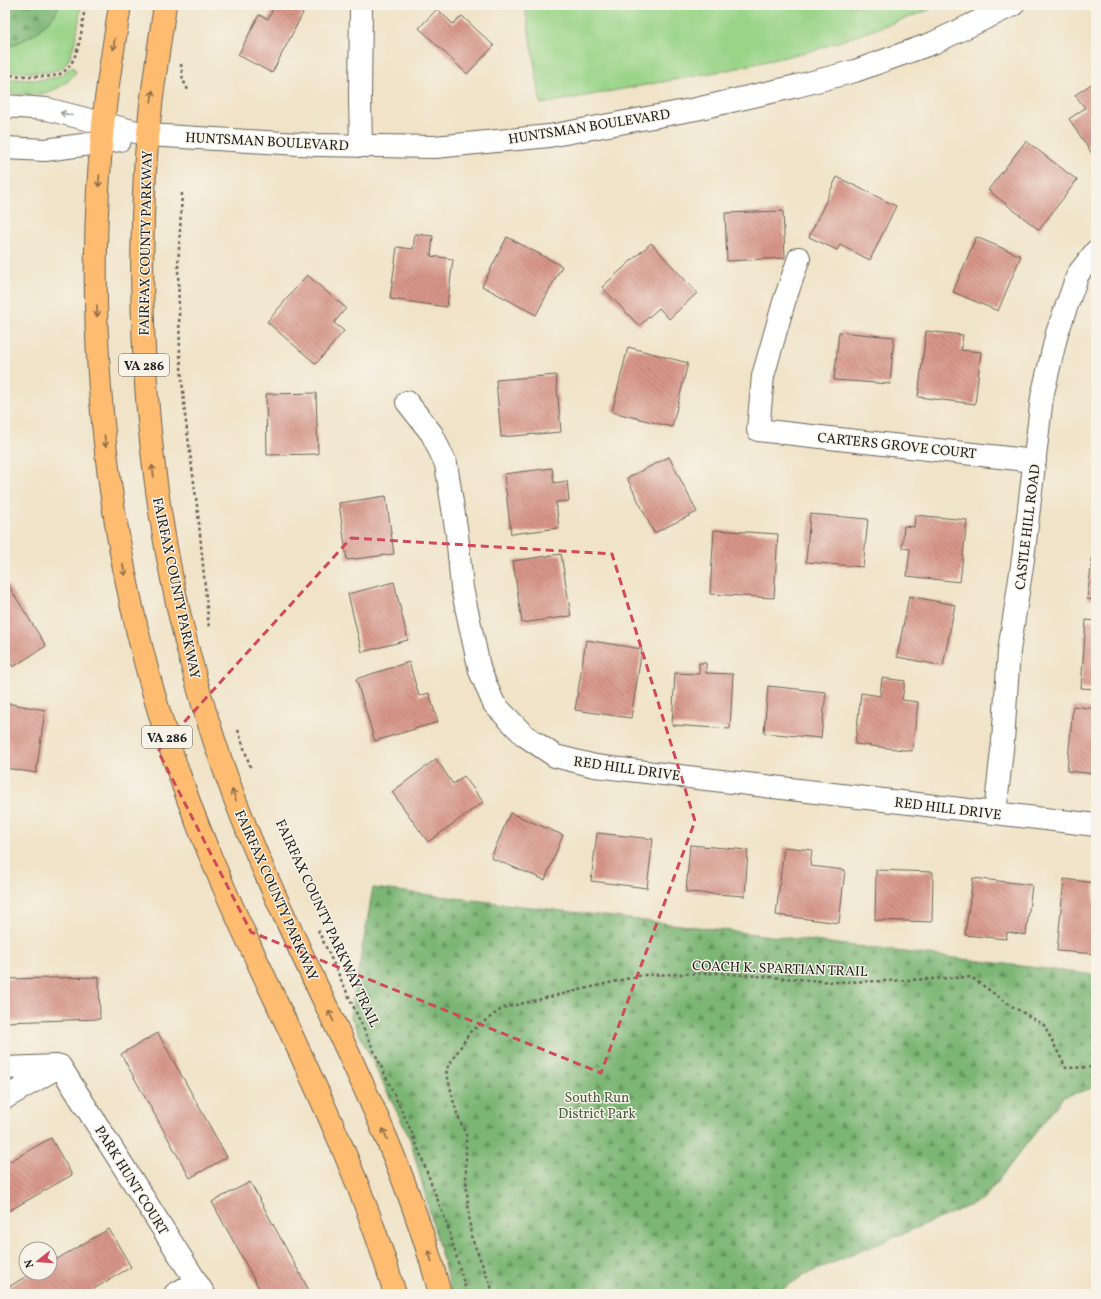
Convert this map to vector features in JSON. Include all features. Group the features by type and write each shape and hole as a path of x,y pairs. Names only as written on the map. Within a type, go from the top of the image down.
{"highway":[{"name":"VA 286","path":"120,5 103,133 98,198 97,301 98,354 105,444 118,536 148,674 173,755 208,850 346,1155 375,1230 395,1294"},
{"name":"FAIRFAX COUNTY PARKWAY","path":"165,5 148,135 142,259 143,349 147,414 160,512 183,630 208,719 249,836 391,1149 423,1235 440,1294"}],"street":[{"path":"361,5 361,146"},
{"name":"HUNTSMAN BOULEVARD","path":"5,148 45,150 103,133 273,143 435,147 549,136 706,106 797,86 855,71 933,43 1013,5"},
{"name":"HUNTSMAN BOULEVARD","path":"5,106 47,109 103,133"},
{"name":"CASTLE HILL ROAD","path":"995,813 1003,741 1010,651 1042,397 1058,333 1078,274 1096,251"},
{"name":"CARTERS GROVE COURT","path":"799,258 784,302 763,376 758,430 1035,461"},
{"name":"RED HILL DRIVE","path":"407,402 432,434 446,464 457,534 462,588 480,671 494,704 524,735 555,756 596,766 1096,824"},
{"path":"5,1068 60,1066"},
{"path":"5,1098 60,1066"},
{"name":"PARK HUNT COURT","path":"60,1066 200,1288"},
{"path":"175,1294 200,1288"}],"path":[{"path":"5,75 53,76 66,71 73,60 79,44 85,5"},
{"path":"180,60 183,80 189,92"},
{"path":"182,193 178,268 180,354 185,416 198,513 209,633"},
{"path":"236,727 252,773"},
{"name":"FAIRFAX COUNTY PARKWAY TRAIL","path":"315,924 412,1133 448,1227 467,1294"},
{"name":"COACH K. SPARTIAN TRAIL","path":"494,1294 470,1236 466,1181 466,1135 456,1111 446,1070 470,1032 503,1008 643,975 718,972 834,982 971,977 1010,1005 1044,1025 1066,1068 1096,1068"}],"highlighted area":[{"path":"351,538 612,554 695,821 601,1073 251,932 158,751"}],"green space":[{"path":"5,5 59,5 54,16 35,34 5,49"},
{"path":"59,5 81,5 78,28 71,55 63,67 58,70 44,72 5,71 5,49 35,34 54,16"},
{"path":"938,5 924,12 815,50 733,69 541,104 525,6"},
{"path":"72,66 76,72 69,80 53,90 35,94 15,94 5,92 5,78 41,80 58,76 66,72"},
{"name":"South Run District Park","path":"373,888 1096,975 1096,1087 1063,1097 983,1200 804,1275 775,1294 452,1294 410,1139 350,1015"}],"building":[{"path":"275,5 289,5 303,13 272,73 238,55 259,15 268,19"},
{"path":"437,9 453,24 462,16 494,46 467,74 419,28"},
{"path":"1093,83 1096,87 1096,160 1069,119 1085,108 1075,95"},
{"path":"1026,141 1077,180 1039,230 988,190"},
{"path":"837,177 896,206 870,260 840,245 837,250 809,237"},
{"path":"783,211 785,258 727,261 725,213"},
{"path":"415,234 433,236 431,256 453,259 447,307 390,299 397,247 413,249"},
{"path":"507,237 562,266 536,315 482,286"},
{"path":"976,237 1021,256 998,311 953,292"},
{"path":"651,243 697,293 669,319 659,308 639,326 602,287"},
{"path":"307,275 346,308 334,323 344,331 316,364 267,322"},
{"path":"926,331 963,335 961,350 981,352 975,404 918,397"},
{"path":"839,332 894,337 890,384 834,380"},
{"path":"628,347 688,363 672,427 612,412"},
{"path":"556,375 561,432 501,437 496,380"},
{"path":"316,393 318,454 267,455 266,394"},
{"path":"669,457 697,512 654,533 627,478"},
{"path":"552,468 554,483 567,481 569,501 556,502 559,528 511,534 504,474"},
{"path":"386,496 394,554 347,560 339,503"},
{"path":"810,514 868,519 863,567 806,562"},
{"path":"915,515 967,520 960,582 907,576 910,549 902,548 904,526 914,527"},
{"path":"714,530 778,534 774,598 710,594"},
{"path":"1096,535 1096,600 1087,599"},
{"path":"561,554 571,616 522,623 513,561"},
{"path":"5,580 46,646 13,667 5,654"},
{"path":"394,582 408,640 362,652 348,594"},
{"path":"909,596 955,605 943,666 897,657"},
{"path":"1086,620 1096,621 1096,689 1081,688"},
{"path":"586,640 642,649 631,718 575,710"},
{"path":"409,662 419,696 429,693 438,722 375,741 356,679"},
{"path":"699,663 706,663 706,673 733,674 730,729 672,725 675,673 699,674"},
{"path":"882,678 905,681 902,700 918,702 912,751 855,744 861,693 880,696"},
{"path":"768,686 826,692 821,738 764,733"},
{"path":"6,703 45,710 36,773 5,768"},
{"path":"1073,706 1096,709 1096,774 1067,771"},
{"path":"436,759 453,784 464,776 483,802 428,842 392,792"},
{"path":"510,813 563,835 545,880 491,858"},
{"path":"597,833 653,839 647,888 591,881"},
{"path":"690,845 748,850 745,896 686,892"},
{"path":"784,847 812,850 810,866 845,870 839,923 776,915"},
{"path":"876,870 933,872 932,922 875,920"},
{"path":"973,878 1032,885 1026,935 1007,932 1006,939 965,935"},
{"path":"1064,879 1095,883 1093,902 1096,902 1096,954 1057,951"},
{"path":"99,977 100,1019 5,1022 5,979"},
{"path":"158,1033 227,1157 190,1178 121,1054"},
{"path":"51,1138 72,1175 5,1213 5,1164"},
{"path":"250,1182 311,1294 262,1294 212,1202"},
{"path":"109,1229 131,1267 85,1294 5,1294 5,1289 18,1281 58,1281 58,1258"}]}
